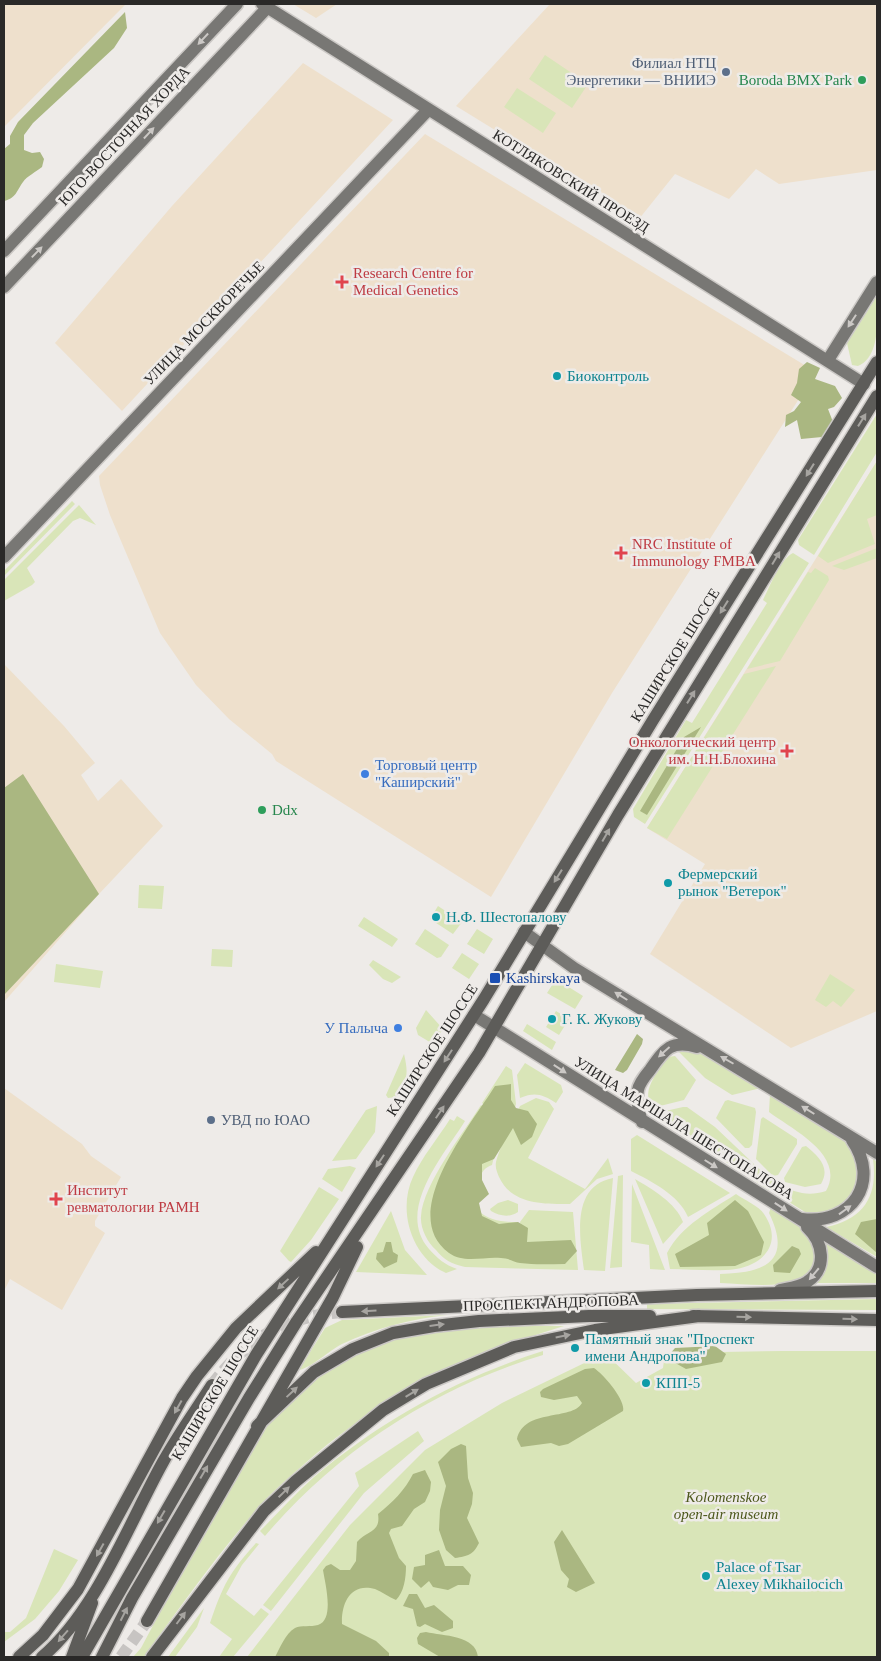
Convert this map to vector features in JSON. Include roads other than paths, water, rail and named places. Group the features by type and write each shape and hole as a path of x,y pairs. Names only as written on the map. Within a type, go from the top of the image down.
{"main road":[{"name":"ЮГО-ВОСТОЧНАЯ ХОРДА","path":"4,251 237,4"},
{"name":"ЮГО-ВОСТОЧНАЯ ХОРДА","path":"4,287 265,6"},
{"name":"КОТЛЯКОВСКИЙ ПРОЕЗД","path":"265,6 864,384"},
{"name":"УЛИЦА МОСКВОРЕЧЬЕ","path":"4,557 428,110"},
{"path":"828,360 877,282"},
{"name":"КАШИРСКОЕ ШОССЕ","path":"82,1657 206,1439 330,1238 474,1015 877,362"},
{"name":"КАШИРСКОЕ ШОССЕ","path":"102,1657 132,1598 248,1398 297,1321 380,1202 495,1028 618,815 877,396"},
{"path":"524,932 574,968 877,1153"},
{"name":"УЛИЦА МАРШАЛА ШЕСТОПАЛОВА","path":"474,1015 642,1122 877,1267"},
{"path":"642,1122 638,1088 661,1054 669,1047 684,1043 709,1050"},
{"path":"798,1218 812,1220 835,1217 850,1208 858,1196 863,1183 864,1164 860,1151 849,1136"},
{"path":"147,1621 333,1296 380,1202"},
{"path":"768,1293 807,1282 819,1268 822,1259 818,1241 814,1233 798,1218"},
{"path":"19,1657 43,1635 78,1589 182,1398 197,1376 236,1328 330,1238"},
{"name":"ПРОСПЕКТ АНДРОПОВА","path":"342,1312 483,1304 768,1293 877,1291"},
{"name":"ПРОСПЕКТ АНДРОПОВА","path":"257,1426 314,1372 353,1349 393,1333 479,1321 589,1316 699,1316 877,1320"},
{"path":"152,1657 264,1512 296,1481 383,1410 426,1384 514,1347 595,1330 699,1316"},
{"name":"КАШИРСКОЕ ШОССЕ","path":"100,1582 164,1460 212,1385"},
{"path":"42,1657 70,1628 100,1582"},
{"path":"72,1657 100,1582"}],"tunnel":[{"path":"212,1385 239,1354 268,1333 302,1319 342,1312"},
{"path":"121,1657 147,1621"}],"place":[{"name":"Филиал НТЦ Энергетики — ВНИИЭ","path":"726,72"},
{"name":"Boroda BMX Park","path":"862,80"},
{"name":"Research Centre for Medical Genetics","path":"342,282"},
{"name":"Биоконтроль","path":"557,376"},
{"name":"NRC Institute of Immunology FMBA","path":"621,553"},
{"name":"Онкологический центр им. Н.Н.Блохина","path":"787,751"},
{"name":"Торговый центр \"Каширский\"","path":"365,774"},
{"name":"Ddx","path":"262,810"},
{"name":"Фермерский рынок \"Ветерок\"","path":"668,883"},
{"name":"Н.Ф. Шестопалову","path":"436,917"},
{"name":"Kashirskaya","path":"495,978"},
{"name":"Г. К. Жукову","path":"552,1019"},
{"name":"У Палыча","path":"398,1028"},
{"name":"УВД по ЮАО","path":"211,1120"},
{"name":"Институт ревматологии РАМН","path":"56,1199"},
{"name":"Памятный знак \"Проспект имени Андропова\"","path":"575,1348"},
{"name":"КПП-5","path":"646,1383"},
{"name":"Palace of Tsar Alexey Mikhailocich","path":"706,1576"}],"park label":[{"name":"Kolomenskoe open-air museum","path":"726,1506"}]}
